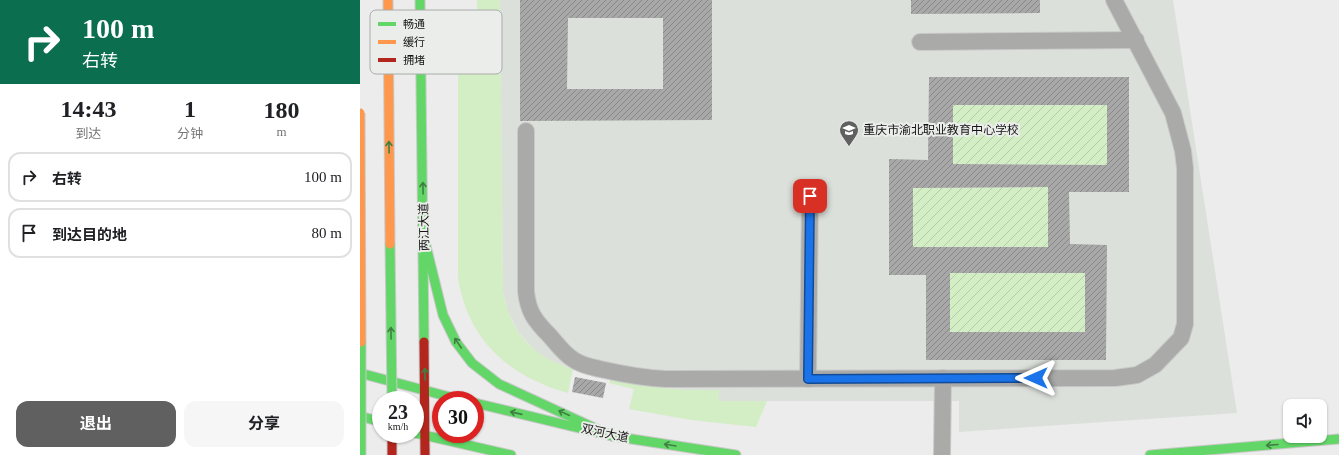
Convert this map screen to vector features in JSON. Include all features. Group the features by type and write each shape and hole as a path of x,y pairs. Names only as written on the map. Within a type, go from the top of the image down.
{"main road":[{"path":"388,0 388,10"},
{"name":"两江大道","path":"420,0 420,10"},
{"path":"389,74 392,391"},
{"name":"两江大道","path":"421,74 425,455"},
{"path":"360,113 361,455"},
{"path":"424,238 443,315 456,342 472,362 499,384 612,436"},
{"path":"360,373 432,394"},
{"name":"双河大道","path":"484,405 612,436 708,452 736,455"},
{"path":"360,416 372,419"},
{"path":"425,436 511,455"},
{"path":"1150,455 1339,439"},
{"path":"392,443 392,455"}],"street":[{"path":"526,132 527,302 535,321 567,355 574,361 584,365 625,375 645,378 1127,378 1137,376 1155,365 1181,338 1185,324 1185,168 1183,151 1173,113 1114,0"},
{"path":"920,42 1136,40"},
{"path":"808,379 810,196"},
{"path":"942,455 943,378"}],"shaded area":[{"name":"重庆市渝北职业教育中心学校","path":"500,0 1173,0 1237,413 959,432 959,401 719,401 719,390 686,390 645,386 573,369 548,360 536,352 519,333 508,312 503,292 501,74 502,74 502,10 500,10"}],"green space":[{"path":"477,0 500,0 500,10 477,10"},
{"path":"458,74 501,74 503,291 506,306 518,331 535,350 546,358 573,369 568,393 547,386 528,377 510,366 495,353 481,337 471,319 463,299 458,277"},
{"path":"953,105 1107,105 1107,165 953,164"},
{"path":"1048,187 1048,247 913,247 913,188"},
{"path":"950,273 1085,273 1085,332 950,332"},
{"path":"611,378 645,386 686,390 719,390 719,401 767,401 756,427 691,420 629,409 634,389 609,383"}],"building":[{"path":"520,0 712,0 712,120 520,121","holes":["568,18 663,18 663,89 567,89"]},
{"path":"911,0 1040,0 1040,13 911,14"},
{"path":"929,77 1129,77 1129,192 1069,192 1070,244 1107,245 1106,360 926,360 926,275 889,275 889,159 928,160","holes":["953,105 1107,105 1107,165 953,164","1048,187 1048,247 913,247 913,188","950,273 1085,273 1085,332 950,332"]},
{"path":"575,377 606,383 603,398 572,392"}],"traffic: fast":[{"path":"420,0 420,10"},
{"path":"421,74 424,342"},
{"path":"424,238 443,315 456,342 472,363 499,384 612,436"},
{"path":"390,244 392,391"},
{"path":"361,342 361,455"},
{"path":"360,373 432,392"},
{"path":"484,405 612,436 736,455"},
{"path":"360,416 372,419"},
{"path":"424,435 511,455"},
{"path":"1150,455 1339,439"}],"traffic: jam":[{"path":"424,342 425,455"},
{"path":"392,443 392,455"}],"traffic: slow":[{"path":"388,0 388,10"},
{"path":"389,74 390,244"},
{"path":"360,113 361,342"}],"place":[{"name":"重庆市渝北职业教育中心学校","path":"849,147"}],"route":[{"path":"810,196 808,379 1036,378"}]}
